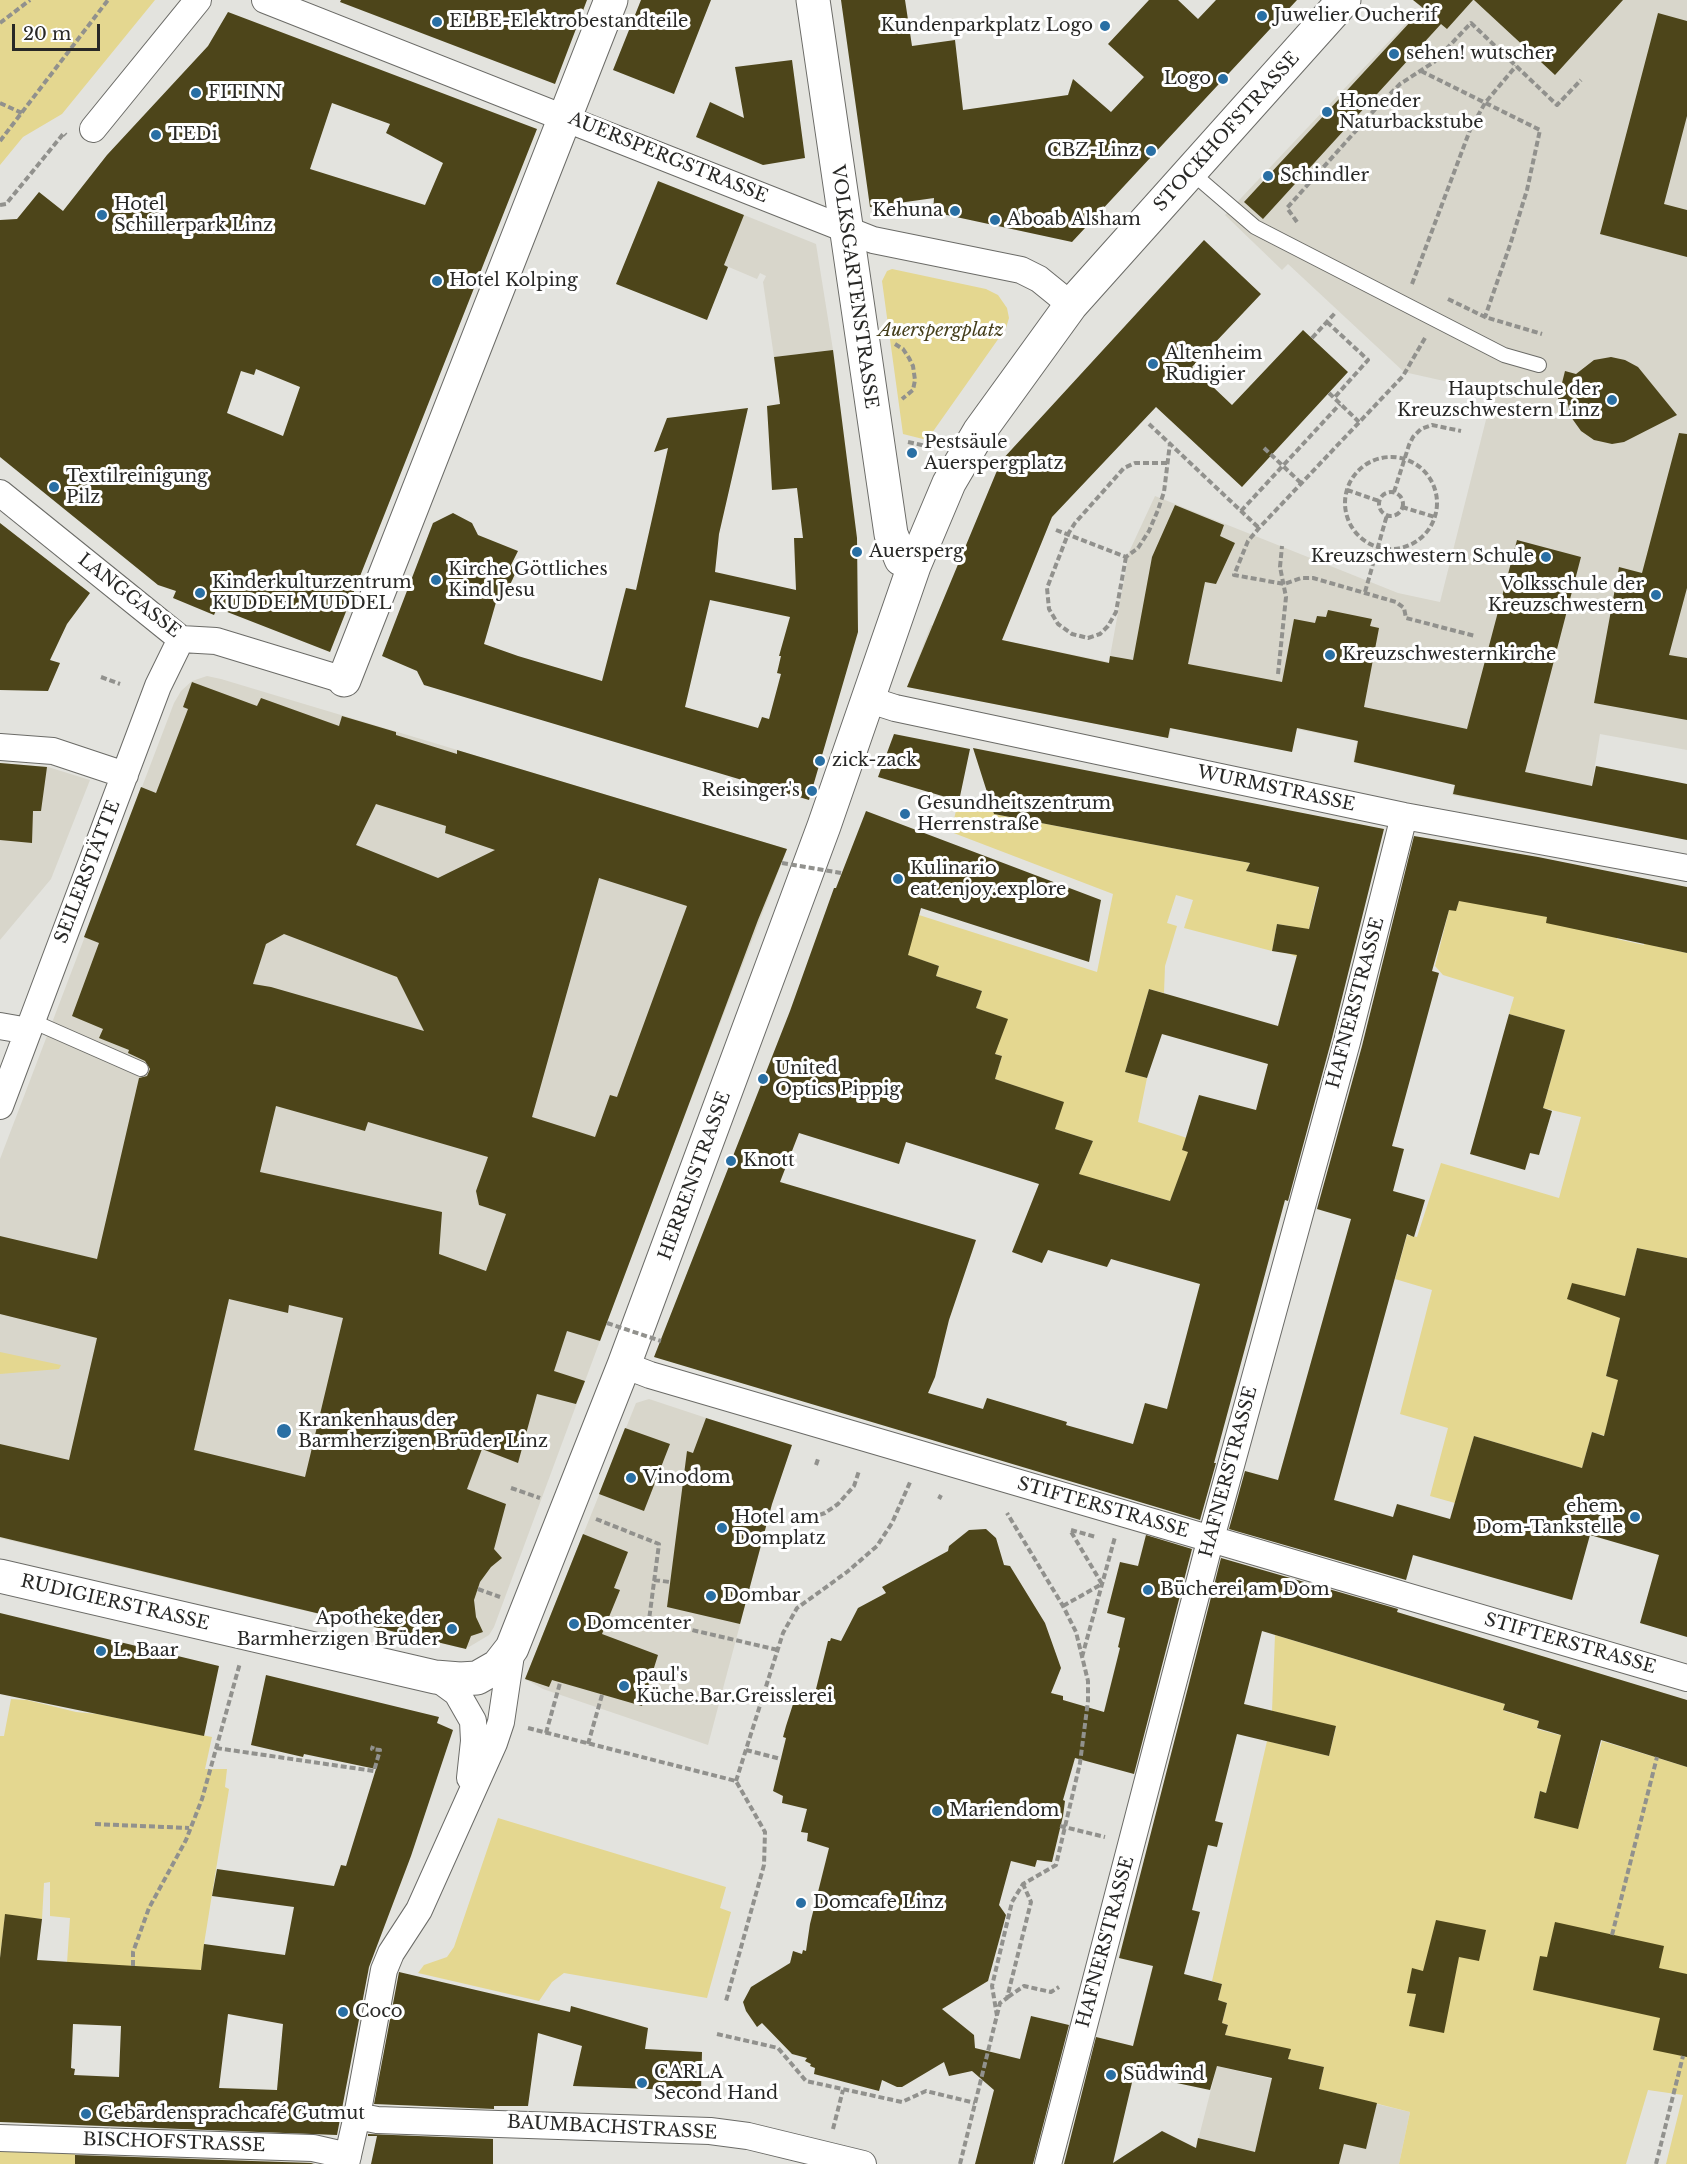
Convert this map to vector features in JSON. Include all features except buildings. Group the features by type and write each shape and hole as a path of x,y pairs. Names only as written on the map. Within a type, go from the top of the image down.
{"street":[{"path":"83,134 198,0"},
{"name":"AUERSPERGSTRASSE","path":"265,0 873,240 1021,270 1039,279 1071,304"},
{"path":"344,680 611,0"},
{"name":"VOLKSGARTENSTRASSE","path":"813,0 891,534 901,559 914,566"},
{"name":"STOCKHOFSTRASSE","path":"867,699 914,566 949,483 979,432 1071,304 1344,0"},
{"name":"LANGGASSE","path":"0,493 181,639 216,641 344,680"},
{"name":"SEILERSTÄTTE","path":"0,1106 158,686 181,639"},
{"name":"WURMSTRASSE","path":"867,699 895,708 1404,816 1687,868"},
{"name":"HERRENSTRASSE","path":"347,2160 384,1970 391,1953 418,1910 494,1743 501,1722 512,1648 624,1365 824,826 867,699"},
{"path":"0,747 53,751 125,775"},
{"name":"HAFNERSTRASSE","path":"1048,2164 1210,1539 1347,1042 1404,816"},
{"path":"0,1026 17,1029 30,1028"},
{"name":"STIFTERSTRASSE","path":"624,1365 1687,1678"},
{"name":"RUDIGIERSTRASSE","path":"0,1576 435,1677 477,1678"},
{"name":"HERRENSTRASSE","path":"477,1678 498,1666 512,1648"},
{"name":"HERRENSTRASSE","path":"435,1677 457,1694 473,1721 474,1741 468,1799"},
{"name":"BAUMBACHSTRASSE","path":"357,2116 378,2120 710,2131 748,2136 863,2164"},
{"name":"BISCHOFSTRASSE","path":"0,2138 314,2148 347,2160"}],"lane":[{"path":"1191,172 1255,227 1504,356 1539,365"},
{"path":"30,1028 141,1069"}],"path":[{"path":"0,22 30,0"},
{"path":"0,141 108,0"},
{"path":"1298,222 1287,208 1378,106 1401,84 1434,62 1471,23 1557,105 1581,80"},
{"path":"1405,304 1470,130 1485,103 1516,66"},
{"path":"1420,71 1540,130 1527,190 1485,317"},
{"path":"0,103 22,114"},
{"path":"0,205 6,204 64,133 83,134"},
{"path":"1312,338 1336,312"},
{"path":"1435,320 1403,376 1248,541 1234,575 1284,584 1301,578 1312,578 1396,602 1404,608 1406,618 1475,636"},
{"path":"1327,322 1368,360 1334,398"},
{"path":"894,343 903,349 909,358 915,380 913,390 900,401"},
{"path":"1329,393 1359,422"},
{"path":"1241,511 1340,404"},
{"path":"1149,424 1259,528"},
{"path":"1394,492 1413,437 1422,429 1432,425 1461,430"},
{"path":"899,440 931,447"},
{"path":"1168,463 1135,463 1124,468 1068,534 1047,588 1049,609 1059,624 1072,634 1089,638 1100,634 1116,612 1126,557 1138,548 1149,531 1164,492 1168,463 1170,443"},
{"path":"1264,448 1301,483"},
{"path":"1394,457 1421,467 1436,492 1438,506 1427,533 1416,543 1403,549 1388,550 1361,539 1352,528 1346,515 1344,500 1347,490 1355,474 1366,464 1379,458 1394,457"},
{"path":"1347,490 1379,501"},
{"path":"1394,492 1399,495 1402,507 1394,515 1387,515 1382,512 1379,501 1382,495 1394,492"},
{"path":"1402,507 1435,518"},
{"path":"1365,592 1387,515"},
{"path":"1056,530 1126,557"},
{"path":"1278,674 1285,611 1284,584 1280,567 1282,546"},
{"path":"101,677 120,684"},
{"path":"782,863 842,873"},
{"path":"607,1323 661,1341"},
{"path":"736,1781 783,1633 797,1608 848,1572 877,1546 892,1523 909,1486 920,1454"},
{"path":"816,1465 818,1458"},
{"path":"812,1518 825,1513 845,1496 854,1486 859,1471"},
{"path":"511,1488 546,1500"},
{"path":"996,2016 992,1986 1012,1902 1023,1884 1056,1864 1063,1826 1080,1763 1086,1728 1088,1682 1076,1632 1007,1513"},
{"path":"1082,1659 1121,1513"},
{"path":"590,1516 658,1544 649,1620 778,1650"},
{"path":"1070,1530 1102,1584"},
{"path":"654,1580 670,1582"},
{"path":"1063,1606 1102,1584"},
{"path":"478,1589 509,1600"},
{"path":"133,1966 134,1952 149,1908 186,1840 202,1799 240,1661"},
{"path":"546,1733 560,1683"},
{"path":"588,1744 602,1695"},
{"path":"522,1727 736,1781 765,1832 764,1865 726,2001"},
{"path":"216,1748 374,1771 380,1750 372,1749 373,1746"},
{"path":"746,1750 781,1758"},
{"path":"1612,1935 1657,1757"},
{"path":"94,1824 189,1828"},
{"path":"1063,1826 1109,1838"},
{"path":"1007,1998 1030,1902 1023,1884"},
{"path":"960,2164 1000,2003 1024,1986 1051,1992 1059,1987"},
{"path":"717,2034 778,2048 806,2081 902,2102 926,2091 975,2103"},
{"path":"1656,2164 1683,2056"},
{"path":"838,2112 843,2090"}],"shaded area":[{"path":"1428,0 1687,0 1687,750 1600,734 1586,820 1452,795 1454,785 1353,762 1357,741 1296,729 1292,752 1171,728 1169,738 907,687 931,625 967,639 970,634 1109,662 1129,552 1155,496 1398,593 1440,602 1493,392 1404,372 1288,264 1282,270 1225,215"},
{"path":"744,215 816,244 833,350 774,357 763,282 766,276 760,273 757,279 724,265"},
{"path":"207,676 787,849 638,1238 494,1627 489,1635 469,1647 461,1648 0,1538 0,1159 174,703 181,691 192,681"},
{"path":"0,763 48,767 90,780 51,879 0,940"},
{"path":"649,1399 791,1446 772,1504 708,1745 543,1689 525,1679 636,1403"},
{"path":"1217,2066 1410,2112 1399,2164 1192,2164"},
{"path":"0,2149 315,2159 315,2164 0,2164"}],"green space":[{"path":"0,0 155,0 62,114 23,137 0,165"},
{"name":"Auerspergplatz","path":"892,269 986,289 998,295 1007,308 1009,318 1006,328 927,440 903,434 882,281 887,271"},
{"path":"958,802 992,808 994,814 1250,863 1246,871 1287,880 1342,853 1318,888 1302,959 1287,953 1290,926 1277,924 1272,951 1184,928 1193,900 1176,895 1167,923 1177,926 1165,966 1164,993 1149,989 1125,1072 1147,1078 1138,1122 1187,1138 1183,1150 1230,1164 1179,1178 1170,1201 1100,1180 1060,1219 1093,1141 1055,1129 1063,1102 995,1079 1002,1056 938,1034 1001,1037 1007,1019 976,1008 982,991 936,976 939,966 872,943 900,933 919,915 1097,972 1113,894 951,832"},
{"path":"1463,888 1547,917 1618,932 1617,939 1644,945 1646,937 1655,946 1687,953 1687,1258 1637,1248 1625,1296 1613,1293 1620,1318 1606,1376 1623,1381 1617,1386 1612,1402 1610,1437 1592,1432 1582,1468 1474,1436 1455,1503 1430,1496 1448,1428 1400,1414 1432,1290 1395,1279 1407,1235 1417,1237 1441,1163 1559,1198 1581,1117 1543,1108 1565,1030 1509,1014 1514,997 1443,975 1435,966 1449,910 1456,910"},
{"path":"0,1352 61,1365 59,1369 0,1374"},
{"path":"1275,1635 1505,1704 1504,1711 1539,1721 1537,1729 1559,1735 1562,1728 1580,1734 1557,1750 1546,1793 1540,1791 1534,1818 1578,1828 1602,1741 1687,1767 1687,2164 1666,2164 1683,2095 1648,2090 1626,2164 1399,2164 1410,2112 1319,2089 1324,2067 1288,2059 1290,2050 1225,2035 1228,2025 1222,2023 1227,2003 1218,2000 1222,1984 1212,1981 1267,1741 1329,1756 1336,1727 1272,1711"},
{"path":"11,1699 27,1700 76,1712 97,1714 212,1737 205,1769 227,1769 225,1787 229,1789 204,1944 197,2004 162,1968 67,1963 70,1918 50,1916 50,1882 44,1883 42,1919 5,1915 0,1958 0,1736 4,1736"},
{"path":"498,1818 726,1887 720,1908 731,1912 707,1998 564,1973 552,1982 539,2001 418,1973 424,1965 447,1957 454,1947"},
{"path":"0,2150 75,2152 75,2164 0,2164"}],"place":[{"name":"Juwelier Oucherif","path":"1262,16"},
{"name":"ELBE-Elektrobestandteile","path":"437,22"},
{"name":"Kundenparkplatz Logo","path":"1105,26"},
{"name":"sehen! wutscher","path":"1394,54"},
{"name":"Logo","path":"1223,79"},
{"name":"FITINN","path":"196,93"},
{"name":"Honeder Naturbackstube","path":"1327,112"},
{"name":"TEDi","path":"156,135"},
{"name":"CBZ-Linz","path":"1151,151"},
{"name":"Schindler","path":"1268,176"},
{"name":"Kehuna","path":"955,211"},
{"name":"Hotel Schillerpark Linz","path":"102,215"},
{"name":"Aboab Alsham","path":"995,220"},
{"name":"Hotel Kolping","path":"437,281"},
{"name":"Altenheim Rudigier","path":"1153,364"},
{"name":"Hauptschule der Kreuzschwestern Linz","path":"1612,400"},
{"name":"Pestsäule Auerspergplatz","path":"912,453"},
{"name":"Textilreinigung Pilz","path":"54,487"},
{"name":"Auersperg","path":"857,552"},
{"name":"Kreuzschwestern Schule","path":"1546,557"},
{"name":"Kirche Göttliches Kind Jesu","path":"436,580"},
{"name":"Kinderkulturzentrum KUDDELMUDDEL","path":"200,593"},
{"name":"Volksschule der Kreuzschwestern","path":"1656,595"},
{"name":"Kreuzschwesternkirche","path":"1330,655"},
{"name":"zick-zack","path":"820,761"},
{"name":"Reisinger's","path":"812,791"},
{"name":"Gesundheitszentrum Herrenstraße","path":"905,814"},
{"name":"Kulinario eat.enjoy.explore","path":"898,879"},
{"name":"United Optics Pippig","path":"763,1079"},
{"name":"Knott","path":"731,1161"},
{"name":"Krankenhaus der Barmherzigen Brüder Linz","path":"284,1431"},
{"name":"Vinodom","path":"631,1478"},
{"name":"ehem. Dom-Tankstelle","path":"1635,1517"},
{"name":"Hotel am Domplatz","path":"722,1528"},
{"name":"Bücherei am Dom","path":"1148,1590"},
{"name":"Dombar","path":"711,1596"},
{"name":"Domcenter","path":"574,1624"},
{"name":"Apotheke der Barmherzigen Brüder","path":"452,1629"},
{"name":"L. Baar","path":"101,1651"},
{"name":"paul's Küche.Bar.Greisslerei","path":"624,1686"},
{"name":"Mariendom","path":"937,1811"},
{"name":"Domcafe Linz","path":"801,1903"},
{"name":"Coco","path":"343,2012"},
{"name":"Südwind","path":"1111,2075"},
{"name":"CARLA Second Hand","path":"642,2083"},
{"name":"Gebärdensprachcafé Gutmut","path":"86,2114"}]}
